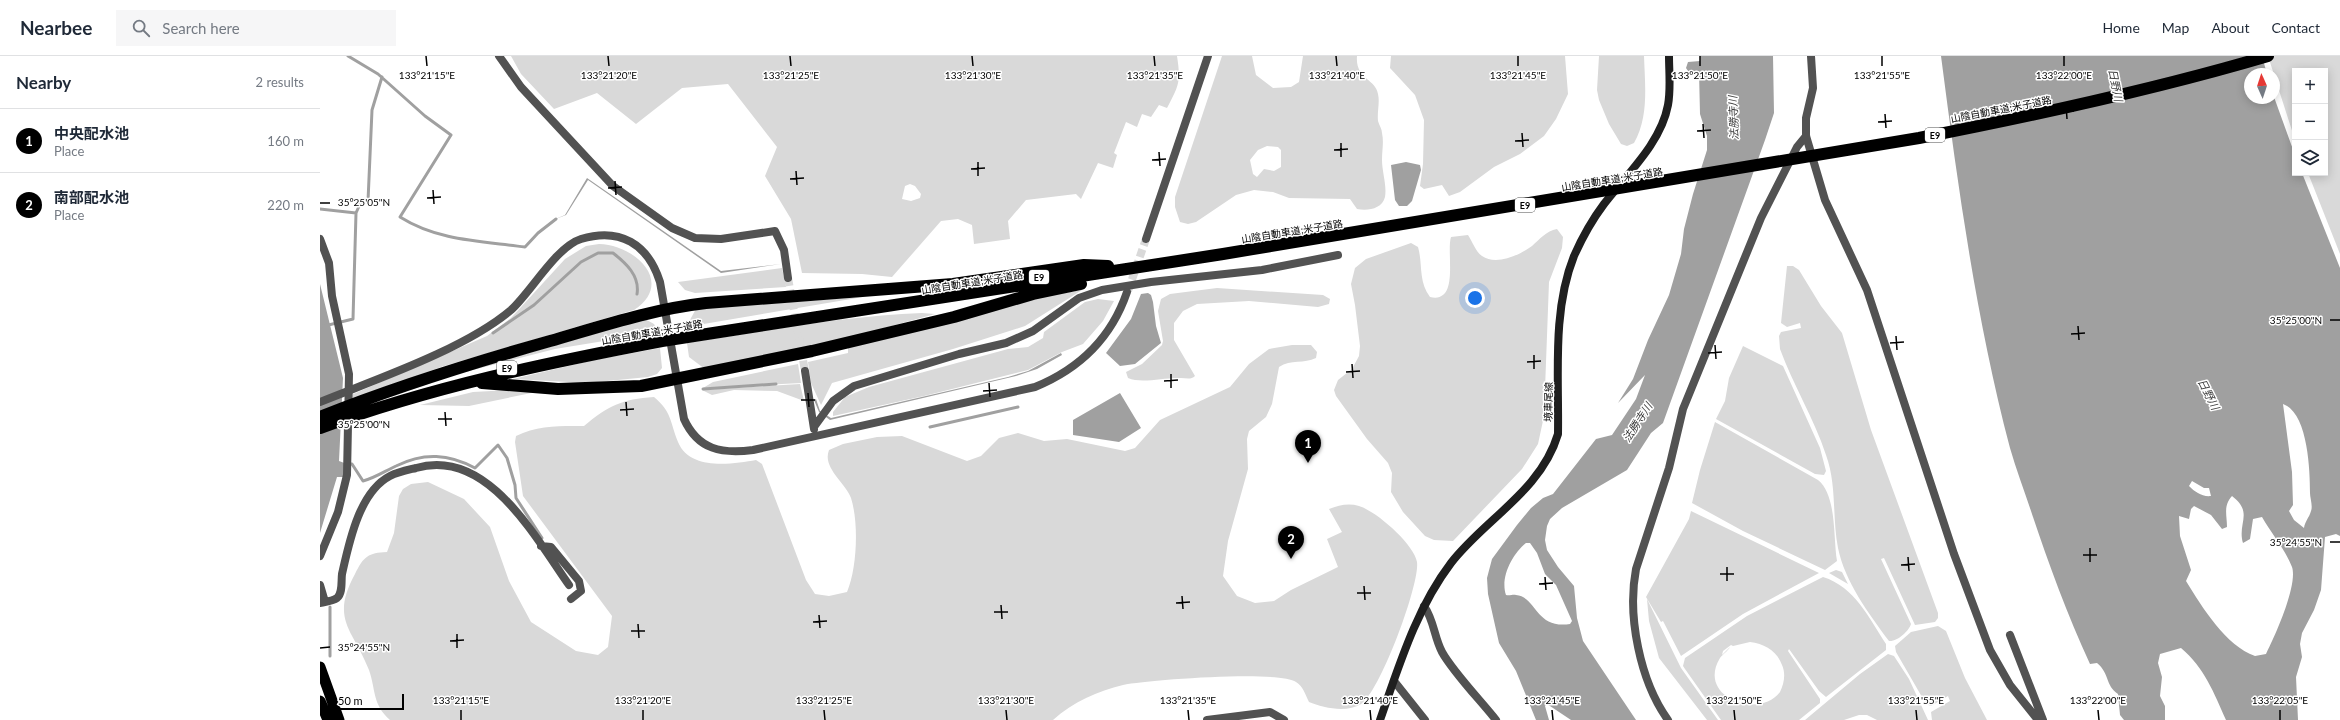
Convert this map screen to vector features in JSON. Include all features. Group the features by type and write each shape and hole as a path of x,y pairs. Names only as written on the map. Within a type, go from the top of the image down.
{"highway":[{"name":"山陰自動車道;米子道路","path":"1596,190 2028,111 2129,89 2249,56"},
{"name":"山陰自動車道;米子道路","path":"687,335 1108,266 1452,214 2029,117 2130,94 2268,56"},
{"name":"山陰自動車道;米子道路","path":"320,421 466,377 581,351 1223,254 1391,223"},
{"path":"468,382 558,389 641,386 812,351 901,330 1033,294 1223,254"},
{"path":"320,417 356,409 459,367 666,309 706,303 953,284 1084,265 1108,266"},
{"name":"山陰自動車道;米子道路","path":"320,428 356,409 468,382 661,339"},
{"path":"320,667 339,720"},
{"path":"320,701 328,720"}],"main road":[{"name":"境車尾線","path":"1380,720 1424,606 1436,585 1465,545 1525,489 1543,468 1553,450 1558,434 1559,335 1564,292 1574,257 1589,226 1639,162 1657,133 1668,105 1669,56"}],"street":[{"path":"499,56 521,87 613,186 672,228 695,238 721,239 765,234 775,231 784,250 788,278"},
{"path":"1146,239 1208,56"},
{"path":"1810,56 1813,88 1806,118 1806,136 1825,200 1867,290 1954,554 1990,650 2010,685 2038,720"},
{"path":"1668,720 1652,692 1642,661 1633,610 1633,584 1636,569 1669,468 1683,409 1761,218 1787,165 1806,136"},
{"path":"320,402 438,352 475,334 511,310 560,254 579,240 596,236 621,238 632,241 645,251 655,266 666,309 678,379 680,403 690,431 708,446 737,452 1008,394 1035,387 1057,378 1092,352 1104,338 1120,311 1127,292"},
{"path":"320,239 329,263 332,296 349,374 347,475 338,512 320,556"},
{"path":"814,427 833,401 854,386 959,354 1006,343 1033,331 1080,298 1102,290 1151,282 1262,270 1338,255"},
{"path":"805,371 816,436"},
{"path":"320,585 322,603 338,597 342,575 360,512 371,492 390,476 434,463 451,464 492,487 509,502 569,585"},
{"path":"541,546 551,547 579,581 581,591 571,598"},
{"path":"1424,606 1431,616 1439,644 1446,658 1496,720"},
{"path":"2010,635 2043,720"},
{"path":"1394,681 1425,720"},
{"path":"1207,720 1270,712 1284,720"}],"shaded area":[{"path":"511,56 1177,56 1179,78 1174,94 1167,108 1159,105 1151,117 1142,114 1137,127 1126,122 1114,153 1117,155 1113,168 1098,163 1081,199 1076,194 1026,200 1008,221 1010,239 974,244 972,225 958,219 941,221 892,277 862,274 802,273 791,219 765,176 777,147 728,84 682,88 636,124 597,93 554,109 521,74","holes":["910,184 915,186 921,194 920,198 911,201 902,199 905,186"]},
{"path":"1222,56 1252,56 1256,75 1273,88 1291,87 1299,82 1303,56 1357,56 1359,70 1374,85 1379,97 1378,121 1383,136 1382,165 1385,197 1378,207 1361,210 1357,209 1350,199 1289,198 1273,192 1254,190 1236,195 1196,222 1188,224 1180,222 1175,207 1175,197","holes":["1267,146 1278,147 1281,150 1281,167 1274,171 1264,169 1257,177 1253,174 1250,160 1258,150"]},
{"path":"1391,56 1565,56 1568,94 1556,119 1544,136 1520,154 1494,167 1460,192 1449,196 1442,185 1424,189 1420,186 1423,164 1424,120 1415,95 1390,68"},
{"path":"1599,56 1644,56 1645,101 1642,123 1634,143 1627,146 1621,144 1609,124 1599,100 1597,90"},
{"path":"2268,56 2340,56 2340,254 2309,176 2328,176 2328,68 2292,68 2292,131 2280,93 2280,68 2272,68"},
{"path":"1557,229 1563,237 1562,248 1549,282 1544,416 1538,444 1522,469 1453,541 1434,540 1425,536 1403,512 1391,492 1392,473 1388,463 1367,439 1336,396 1334,390 1338,380 1352,369 1359,356 1360,346 1351,284 1355,268 1366,259 1411,243 1418,247 1422,279 1426,291 1430,297 1439,297 1445,293 1449,285 1451,237 1468,235 1482,256 1488,259 1501,260 1521,253 1532,246 1546,233"},
{"path":"599,244 613,246 626,251 637,258 646,267 651,278 651,288 646,299 634,310 441,367 351,400 351,395 487,336 511,318 565,259 586,246"},
{"path":"1787,266 1793,266 1799,270 1821,306 1842,333 1871,430 1938,613 1938,618 1935,622 1915,625 1884,558 1881,559 1911,624 1908,630 1896,640 1889,641 1866,609 1852,585 1841,561 1836,536 1832,478 1826,455 1816,428 1780,349 1779,336 1781,332 1801,328 1800,323 1787,327 1781,323"},
{"path":"782,268 786,287 695,293 685,290 678,282"},
{"path":"1217,288 1323,295 1330,299 1329,304 1318,307 1249,301 1197,304 1183,311 1174,323 1174,340 1195,376 1190,378 1147,380 1134,380 1128,378 1126,372 1142,364 1162,345 1163,341 1158,311 1161,299 1170,294"},
{"path":"1082,290 1025,326 953,349 832,383 821,405 811,383 808,362 848,353 848,348 1008,302"},
{"path":"863,297 686,327 696,309"},
{"path":"1098,299 1114,301 1103,321 1083,344 1062,352 1028,370 924,396 833,416 833,412 845,397 869,387 1008,349 1028,347 1043,338 1044,332 1085,302"},
{"path":"922,313 935,314 859,335 705,369 689,357 687,343 863,317"},
{"path":"645,319 654,324 659,332 555,349 453,375"},
{"path":"1292,345 1311,345 1317,352 1316,358 1307,361 1288,363 1279,367 1272,404 1266,417 1249,431 1247,439 1248,469 1228,541 1223,576 1237,596 1255,603 1274,601 1291,590 1338,567 1327,539 1342,532 1329,509 1344,505 1359,506 1375,514 1393,529 1409,546 1414,555 1417,562 1416,574 1406,613 1388,660 1369,695 1361,704 1355,707 1335,709 1309,702 1304,690 1296,682 1285,678 1240,676 1158,681 1123,685 1104,690 1086,698 1053,720 390,720 384,714 377,702 369,670 351,634 344,614 344,603 348,590 361,563 364,559 375,553 387,552 394,533 399,496 403,489 411,484 428,482 464,499 490,527 509,581 531,622 576,651 598,655 608,647 612,616 523,496 515,442 516,436 524,432 541,428 584,426 601,413 624,402 654,397 660,402 670,418 678,442 684,451 692,458 712,463 724,464 756,460 762,464 806,580 815,594 829,596 847,592 855,559 856,533 854,508 851,498 831,469 828,457 829,450 843,444 877,437 902,436 967,461 981,456 999,438 1018,433 1044,441 1067,439 1125,451 1135,448 1160,420 1230,387 1249,364 1269,349"},
{"path":"1743,346 1783,366 1820,448 1826,471 1824,475 1815,474 1716,419 1725,401 1729,378"},
{"path":"660,348 662,368 657,374 648,377 587,383 513,379 594,360"},
{"path":"798,364 801,383 703,388 713,382"},
{"path":"800,384 804,401 777,391 734,390 712,395 702,390"},
{"path":"512,390 536,392 469,406 420,405 473,392"},
{"path":"1715,422 1818,480 1824,487 1831,506 1837,561 1825,570 1743,531 1692,503 1700,470"},
{"path":"1691,511 1819,573 1743,614 1681,656 1663,621 1661,622 1646,597 1689,519"},
{"path":"1836,570 1842,572 1848,584 1829,573"},
{"path":"1823,577 1844,588 1860,604 1886,644 1886,650 1826,697 1819,691 1789,649 1788,651 1820,699 1820,703 1799,720 1721,720 1683,666 1685,658 1747,616","holes":["1750,642 1761,644 1774,652 1780,660 1784,675 1780,692 1770,700 1758,704 1745,704 1733,700 1723,693 1716,684 1715,672 1720,658 1730,647 1722,655 1723,651 1731,645 1733,646"]},
{"path":"1647,599 1681,668 1718,720 1707,720 1659,658 1649,621"},
{"path":"1938,626 1946,631 1965,678 1987,720 1932,720 1931,712 1950,701 1948,696 1931,706 1926,704 1896,652 1895,646 1911,632"},
{"path":"1888,654 1894,656 1909,679 1928,720 1877,720 1867,715 1859,715 1844,720 1805,720 1860,674"}],"water":[{"name":"法勝寺川","path":"1700,56 1773,56 1774,113 1663,423 1651,433 1627,470 1562,508 1550,519 1547,526 1545,540 1547,550 1558,567 1574,586 1577,618 1583,641 1636,720 1571,720 1547,704 1545,706 1549,720 1536,720 1516,671 1499,643 1488,594 1487,578 1492,559 1531,508 1543,498 1553,494 1596,439 1612,435 1636,399 1645,375 1618,403 1633,379 1648,340 1669,295 1681,254 1684,229 1693,194 1707,150 1707,136 1700,114 1699,71 1688,71 1686,68 1688,62 1700,61","holes":["1526,543 1530,543 1537,553 1545,574 1556,585 1572,621 1570,624 1550,622 1543,618 1523,597 1506,595 1505,581 1508,567 1516,553"]},
{"name":"日野川","path":"1941,56 2262,56 2265,68 2244,68 2244,104 2277,104 2292,147 2292,176 2303,176 2340,268 2340,536 2336,534 2325,537 2321,590 2314,610 2302,633 2300,644 2302,657 2296,677 2298,720 2226,720 2208,681 2196,663 2181,648 2160,654 2158,663 2162,677 2160,696 2165,706 2165,720 2124,720 2120,715 2118,694 2111,687 2101,667 2097,663 2090,664 2073,626 2017,472 1987,351 1961,204","holes":["2283,404 2291,409 2298,418 2303,430 2308,457 2312,509 2304,528 2294,520 2289,511 2293,505 2292,472","2192,481 2204,488 2209,488 2211,496 2199,494 2189,486","2232,496 2239,502 2244,513 2242,530 2243,543 2250,539 2253,519 2262,517 2286,554 2292,567 2292,586 2280,623 2266,654 2255,656 2244,651 2225,635 2207,614 2186,581 2191,570 2180,536 2179,516 2189,519 2191,509 2194,506 2211,515 2222,529 2227,527 2226,507"]},
{"path":"1406,162 1420,165 1421,170 1412,201 1407,206 1399,206 1395,200 1391,165"},
{"path":"587,178 721,271 781,264 721,273 588,180 566,215 553,220 565,215"},
{"path":"320,284 343,378 339,461 347,464 344,477 337,477 320,533"},
{"path":"1148,293 1151,295 1153,302 1156,326 1161,343 1135,364 1120,366 1106,353 1131,319 1141,294"},
{"path":"1061,353 1062,355 1037,369 1016,376 830,420 819,412 814,400 816,399 820,411 831,418 1008,377 1028,371"},
{"path":"1120,393 1141,428 1119,442 1073,435 1073,420"}],"waterway":[{"path":"348,56 378,74 425,116 451,135 400,217 429,231 460,239 525,247 538,233 556,219"},
{"path":"320,209 356,213 360,204 368,201 372,110 382,77"},
{"path":"320,327 353,319 356,213"},
{"path":"493,333 534,305 581,262 598,253 613,253 623,261 634,276 637,294"},
{"path":"703,389 776,384"},
{"path":"930,427 1018,407"},
{"path":"348,464 352,464 363,481 406,461 416,458 436,456 456,460 475,468 498,445 507,458 515,485 516,498 542,538"},
{"path":"330,607 330,656"}],"tunnel":[{"path":"1128,291 1146,239"},
{"path":"788,278 805,371"}],"place":[{"name":"中央配水池","path":"1308,463"},
{"name":"南部配水池","path":"1291,559"}]}
